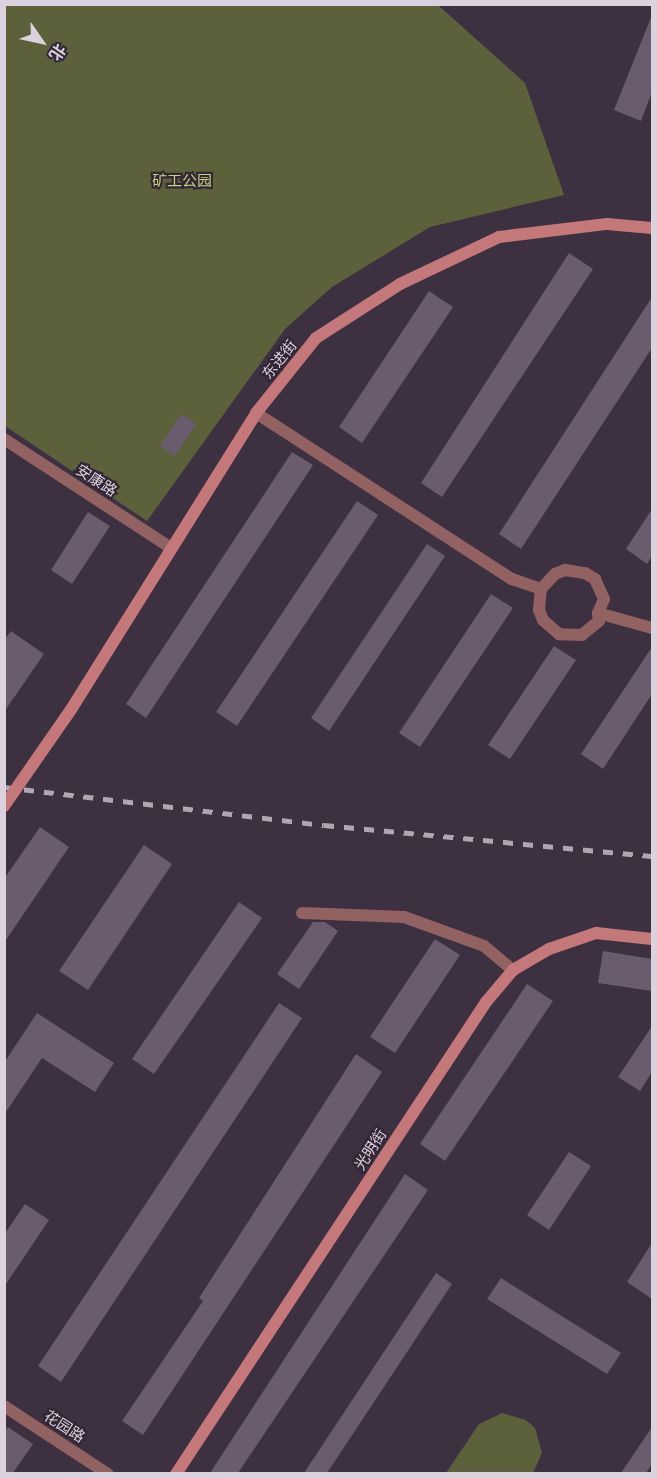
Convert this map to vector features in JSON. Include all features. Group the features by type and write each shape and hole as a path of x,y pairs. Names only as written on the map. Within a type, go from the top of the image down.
{"main road":[{"name":"东进街","path":"4,806 72,708 256,413 316,338 400,284 499,237 608,224 652,228"},
{"name":"光明街","path":"176,1473 486,1002 513,970 549,949 596,933 652,939"}],"street":[{"path":"256,413 512,579 541,589"},
{"name":"安康路","path":"4,439 171,548"},
{"path":"576,570 585,573 602,588 604,599 598,613 599,621 592,629 582,634 559,634 543,620 538,600 541,589 555,574 576,570"},
{"path":"598,613 652,628"},
{"path":"303,914 404,917 484,946 513,970"},
{"name":"花园路","path":"4,1406 108,1473"}],"green space":[{"name":"矿工公园","path":"4,5 438,5 525,83 564,195 430,227 332,287 285,329 147,521 5,426"},
{"path":"502,1413 526,1420 535,1428 542,1453 533,1473 446,1473 479,1424"}],"building":[{"path":"652,15 652,92 641,121 614,110"},
{"path":"569,253 593,269 442,497 421,483"},
{"path":"429,291 453,307 362,443 339,427"},
{"path":"652,297 652,348 521,549 499,534"},
{"path":"181,414 196,424 175,456 160,446"},
{"path":"292,452 313,465 146,718 126,704"},
{"path":"357,501 378,515 237,726 216,712"},
{"path":"652,509 652,556 647,564 626,549"},
{"path":"88,512 110,526 72,584 51,570"},
{"path":"427,544 445,556 329,731 311,718"},
{"path":"491,594 513,608 420,747 399,733"},
{"path":"11,631 44,654 4,712 4,640"},
{"path":"554,646 576,660 510,759 488,745"},
{"path":"652,647 652,694 603,769 581,754"},
{"path":"40,827 69,847 4,943 4,879"},
{"path":"144,845 172,864 88,990 59,971"},
{"path":"239,902 262,918 154,1074 132,1059"},
{"path":"313,922 325,922 338,931 299,989 277,974"},
{"path":"435,939 460,955 395,1053 370,1037"},
{"path":"603,951 652,959 652,991 598,983"},
{"path":"527,984 553,1001 445,1161 420,1144"},
{"path":"279,1003 302,1018 61,1382 38,1366"},
{"path":"37,1013 114,1063 95,1092 42,1058 4,1115 4,1063"},
{"path":"652,1026 652,1072 640,1091 618,1077"},
{"path":"356,1054 382,1072 143,1435 122,1421 203,1301 199,1298"},
{"path":"569,1152 591,1166 549,1230 527,1215"},
{"path":"405,1174 428,1190 238,1473 210,1473"},
{"path":"25,1204 49,1220 4,1287 4,1235"},
{"path":"652,1243 652,1299 627,1282"},
{"path":"436,1273 452,1284 327,1473 304,1473"},
{"path":"501,1278 621,1353 607,1374 487,1299"},
{"path":"8,1427 33,1444 13,1473 4,1473 4,1433"},
{"path":"652,1427 652,1464 646,1473 621,1473"}],"railway":[{"path":"4,787 324,825 652,856"}]}
